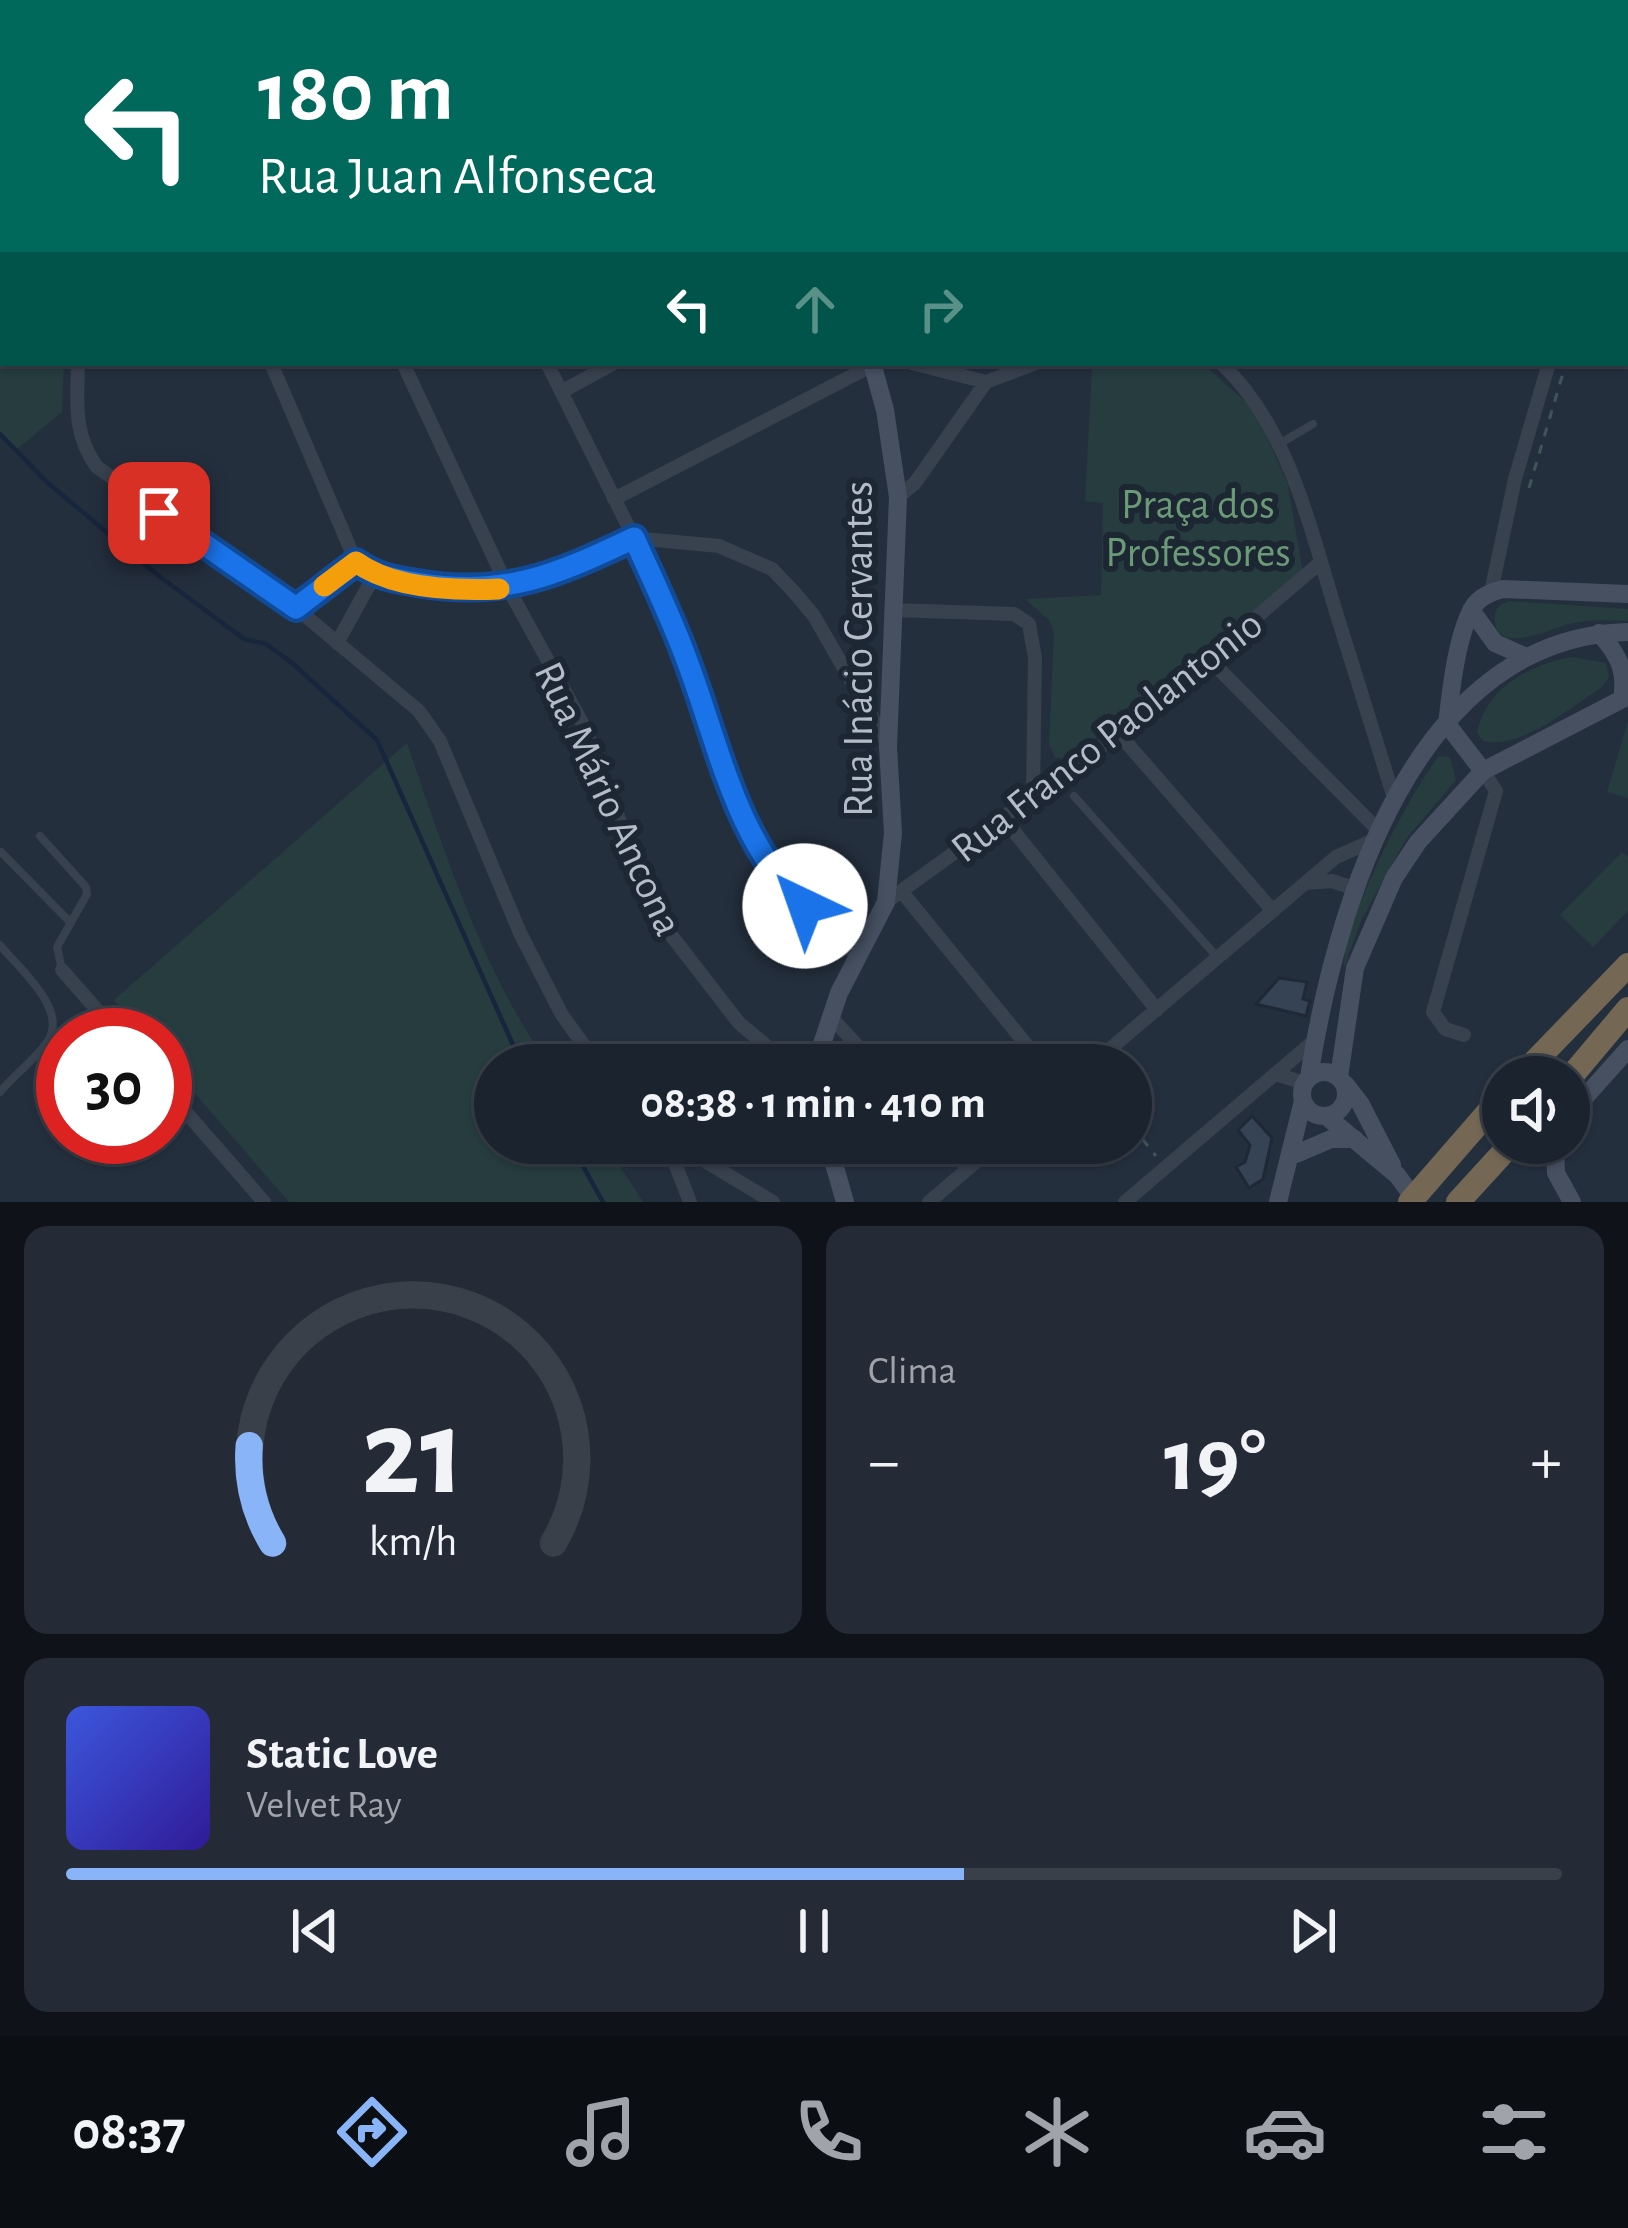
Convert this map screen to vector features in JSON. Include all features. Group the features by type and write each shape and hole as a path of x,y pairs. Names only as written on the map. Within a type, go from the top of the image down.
{"highway":[{"path":"1540,1056 1628,965"},
{"path":"1588,1056 1628,1009"},
{"path":"1406,1189 1482,1115"},
{"path":"1458,1202 1494,1164"},
{"path":"1474,1202 1500,1164"}],"main road":[{"name":"Rua Inácio Cervantes","path":"821,1044 830,1016 894,897 889,747 898,497 874,366"},
{"path":"1483,771 1447,724 1471,610 1491,592 1503,589 1628,594"},
{"path":"1471,610 1502,649 1524,656"},
{"path":"1278,1202 1355,890 1394,798 1447,724 1495,674 1524,656 1599,633 1628,632"},
{"path":"1292,1158 1324,1116 1343,1107 1347,1095 1341,1080 1344,1033 1355,968 1394,878 1418,842 1483,771 1626,697 1622,663 1599,633"},
{"path":"1344,1033 1360,1103"},
{"path":"1590,1092 1628,1049"},
{"path":"1306,1087 1324,1072 1341,1080 1360,1103 1406,1189"},
{"path":"1306,1087 1310,1112 1324,1116 1355,1139 1406,1189"},
{"path":"1292,1158 1319,1142 1355,1139"},
{"path":"834,1164 845,1202"},
{"path":"1556,1164 1572,1202"}],"street":[{"path":"78,366 77,423 82,447 97,467 296,608 399,690 440,741 520,933 562,1015 583,1044"},
{"path":"272,366 356,562 374,575 467,590 508,588 634,538 719,546 772,569 814,616 889,747"},
{"name":"Rua Mário Ancona","path":"405,366 508,588 585,728 645,894 664,930 740,1023 764,1044"},
{"path":"548,366 634,538 685,654 754,846 777,880 859,958"},
{"path":"561,392 609,366"},
{"path":"614,499 869,366"},
{"path":"924,366 986,382"},
{"path":"898,497 915,483 986,382 1028,366"},
{"path":"1224,366 1240,382 1277,445 1321,562 1394,798"},
{"path":"1491,592 1515,479 1548,366"},
{"path":"296,608 356,562"},
{"name":"Rua Franco Paolantonio","path":"894,897 1119,734 1321,562"},
{"path":"337,643 374,575"},
{"path":"892,610 1014,614 1029,625 1035,658 1033,796"},
{"path":"1116,1044 1336,857 1375,835 1208,658"},
{"path":"1119,734 1273,911"},
{"path":"1464,1035 1444,1029 1432,1012 1496,791 1483,771"},
{"path":"1004,819 1157,1010"},
{"path":"1306,883 1332,881 1355,890"},
{"path":"894,897 1024,1044"},
{"path":"62,970 95,1008"},
{"path":"830,1016 856,1044"},
{"path":"1125,1202 1315,1040"},
{"path":"1275,1074 1306,1087"},
{"path":"192,1119 264,1202"},
{"path":"678,1164 690,1202"},
{"path":"707,1164 773,1202"},
{"path":"964,1164 968,1169"},
{"path":"929,1202 974,1164"}],"lane":[{"path":"1277,445 1312,424"},
{"path":"1074,796 1219,958"},
{"path":"40,836 86,887 87,894 57,947 62,970"},
{"path":"1,852 71,922"},
{"path":"0,945 51,1008 55,1023 48,1042 0,1092"}],"path":[{"path":"1528,490 1565,366"},
{"path":"1152,1150 1165,1166"}],"green space":[{"path":"0,366 64,366 62,412 17,449 0,438"},
{"name":"Praça dos Professores","path":"1205,366 1256,411 1288,485 1303,573 1107,723 1081,757 1055,758 1049,744 1054,633 1049,620 1025,599 1101,595 1103,503 1085,501 1092,368"},
{"path":"1508,601 1628,609 1628,621 1583,621 1512,638 1496,628 1496,610"},
{"path":"1572,657 1606,663 1609,677 1601,688 1529,733 1483,741 1477,733 1482,717 1500,691 1526,673"},
{"path":"1628,721 1628,798 1607,792"},
{"path":"407,743 485,951 535,1044 474,1044 474,1164 619,1164 643,1202 289,1202 192,1090 192,1008 121,1008 114,1000"},
{"path":"1439,756 1450,757 1456,780 1406,839 1361,921 1344,968 1365,891 1411,799"},
{"path":"1622,852 1628,857 1628,911 1593,947 1560,915"}],"building":[{"path":"1279,978 1307,982 1306,1016 1256,1004"},
{"path":"1252,1116 1272,1138 1263,1179 1249,1188 1236,1167 1245,1162 1250,1145 1238,1130"}],"waterway":[{"path":"0,434 48,483 159,576 244,639 266,644 291,662 377,740 513,1044"},
{"path":"582,1164 603,1202"}],"slow traffic":[{"path":"324,586 356,562 374,575 446,588 499,589"}],"route":[{"path":"159,513 296,608 356,562 374,575 446,588 508,588 634,538 685,654 754,846 777,880 805,906"}]}
